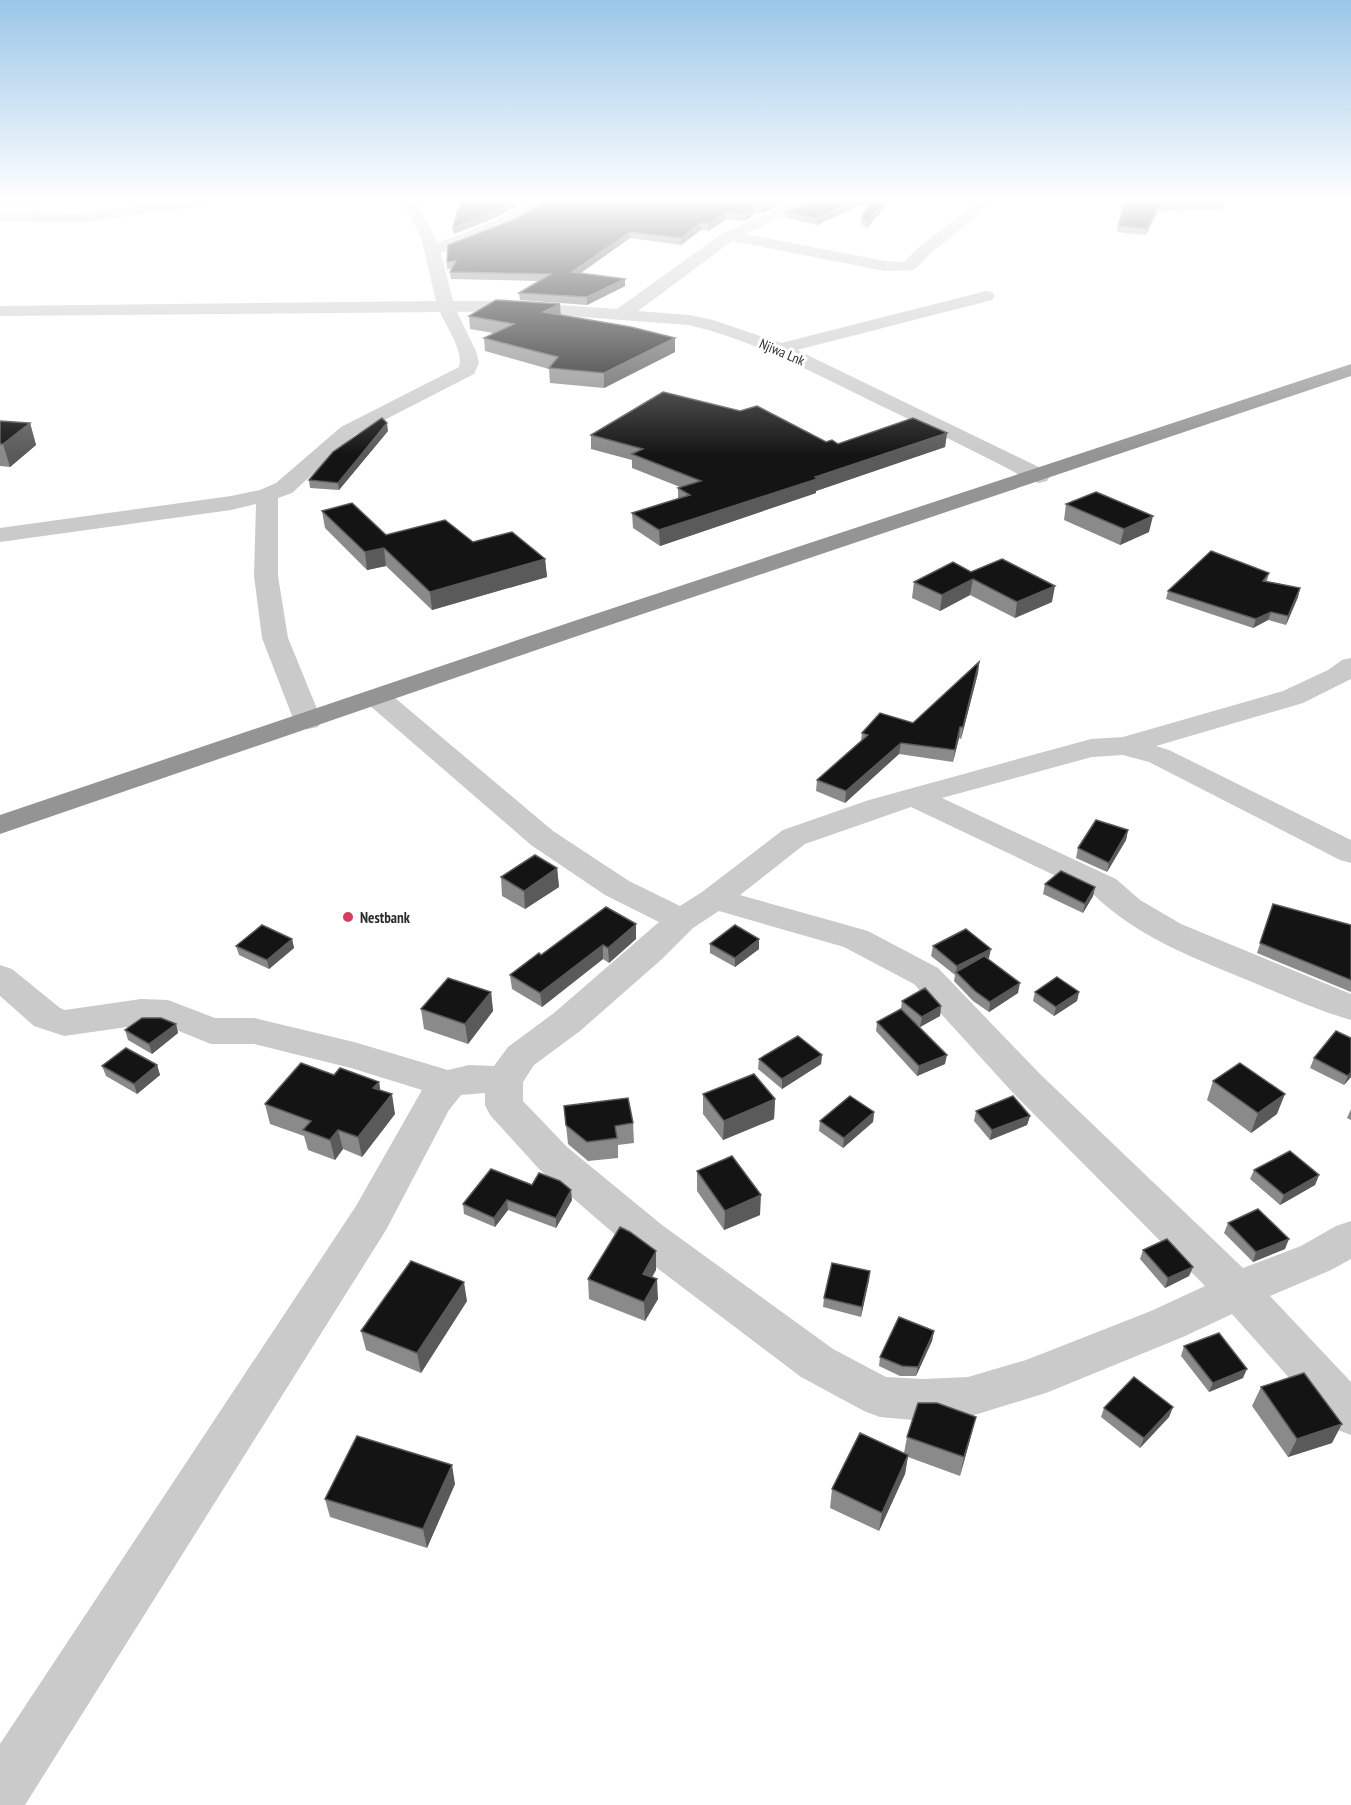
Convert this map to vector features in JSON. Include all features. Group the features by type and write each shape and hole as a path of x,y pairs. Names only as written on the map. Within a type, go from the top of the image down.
{"highway":[{"path":"0,825 378,698 583,626 1039,476 1351,370"}],"street":[{"path":"0,535 219,505 267,495 292,482 348,431 467,370 470,363 467,351 446,307 442,286"},
{"path":"622,314 660,286"},
{"path":"781,349 986,296"},
{"name":"Njiwa Lnk","path":"0,311 521,307 622,314 710,324 781,349 981,445 1039,476"},
{"path":"267,495 266,576 275,638 308,721"},
{"path":"1351,666 1338,676 1293,697 1124,746 1091,748 880,806 794,837 697,909 584,1008 521,1056 504,1080 504,1105 553,1158 604,1201 647,1237 817,1363 880,1397 923,1400 968,1397 1030,1379 1087,1357 1316,1258 1351,1238"},
{"path":"378,698 542,838 617,888 697,909 773,914 856,939 926,976 1027,1084 1238,1291 1351,1414"},
{"path":"1124,746 1159,756 1351,853"},
{"path":"914,797 1104,886 1126,908 1169,932 1259,972 1351,1008"},
{"path":"0,977 47,1017 64,1023 141,1012 168,1013 211,1031 254,1031 274,1035 354,1055 448,1084 469,1079 504,1080"},
{"path":"0,1794 371,1218 435,1101 448,1084"}],"building":[{"path":"530,286 610,286 587,297 519,293"},
{"path":"496,300 560,304 543,312 631,327 675,338 604,373 549,368 558,357 484,338 514,324 469,316"},
{"path":"663,392 740,411 757,406 826,442 832,440 838,444 913,418 947,433 815,477 817,479 659,530 632,513 690,495 678,488 701,481 632,454 643,449 591,435"},
{"path":"382,418 387,423 338,483 309,480 333,452"},
{"path":"0,421 30,423 0,444"},
{"path":"1096,492 1153,516 1124,529 1066,504"},
{"path":"352,503 386,535 445,520 473,542 512,532 545,559 430,592 384,548 365,552 322,511"},
{"path":"1211,551 1269,573 1263,581 1300,588 1288,616 1271,612 1256,619 1168,591"},
{"path":"1002,559 1055,586 1017,602 973,579 942,595 914,582 953,562 971,572"},
{"path":"979,662 955,750 901,743 846,791 817,780 868,735 862,733 880,713 913,723"},
{"path":"1096,820 1128,830 1109,863 1078,848"},
{"path":"535,855 557,868 524,891 501,877"},
{"path":"1061,871 1095,887 1085,904 1045,884"},
{"path":"1273,904 1351,925 1351,980 1260,943"},
{"path":"606,907 636,924 608,948 603,945 540,993 510,975 539,953 541,955"},
{"path":"262,925 292,939 267,960 236,946"},
{"path":"735,925 759,939 735,958 710,944"},
{"path":"966,929 991,949 957,966 933,946"},
{"path":"984,956 1020,983 990,1002 956,972"},
{"path":"1057,977 1079,992 1056,1007 1035,992"},
{"path":"448,978 491,992 465,1024 421,1009"},
{"path":"925,988 941,1006 922,1017 902,1001"},
{"path":"901,1009 947,1055 919,1066 877,1022"},
{"path":"142,1018 161,1018 176,1024 149,1044 125,1030"},
{"path":"1336,1031 1351,1038 1351,1072 1348,1076 1314,1058"},
{"path":"798,1036 822,1055 782,1079 759,1059"},
{"path":"126,1048 157,1065 134,1084 102,1066"},
{"path":"301,1063 334,1075 340,1068 379,1082 373,1088 392,1094 358,1137 338,1130 330,1140 303,1130 311,1121 265,1104"},
{"path":"1240,1063 1285,1094 1258,1113 1213,1081"},
{"path":"754,1074 775,1099 724,1121 703,1094"},
{"path":"850,1096 874,1112 844,1138 820,1121"},
{"path":"1013,1096 1030,1116 992,1130 976,1111"},
{"path":"628,1098 633,1123 615,1126 617,1138 587,1142 566,1125 564,1106"},
{"path":"1290,1151 1319,1175 1284,1195 1254,1170"},
{"path":"732,1156 761,1195 725,1211 697,1171"},
{"path":"491,1169 532,1185 539,1173 560,1181 571,1190 556,1218 507,1200 494,1218 463,1204"},
{"path":"1258,1209 1289,1239 1256,1252 1228,1223"},
{"path":"620,1227 656,1251 643,1274 657,1279 644,1302 588,1279"},
{"path":"1167,1239 1193,1267 1168,1278 1143,1250"},
{"path":"411,1261 464,1282 417,1353 361,1331"},
{"path":"832,1263 870,1271 862,1307 824,1298"},
{"path":"899,1317 934,1331 918,1367 902,1366 880,1357"},
{"path":"1219,1333 1247,1369 1213,1383 1184,1346"},
{"path":"1304,1373 1342,1424 1297,1439 1261,1387"},
{"path":"1134,1377 1173,1407 1144,1438 1104,1408"},
{"path":"918,1403 937,1403 976,1417 964,1457 907,1437"},
{"path":"860,1433 908,1455 882,1513 832,1489"},
{"path":"357,1436 452,1465 423,1529 325,1499"}],"place":[{"name":"Nestbank","path":"348,917"}]}
